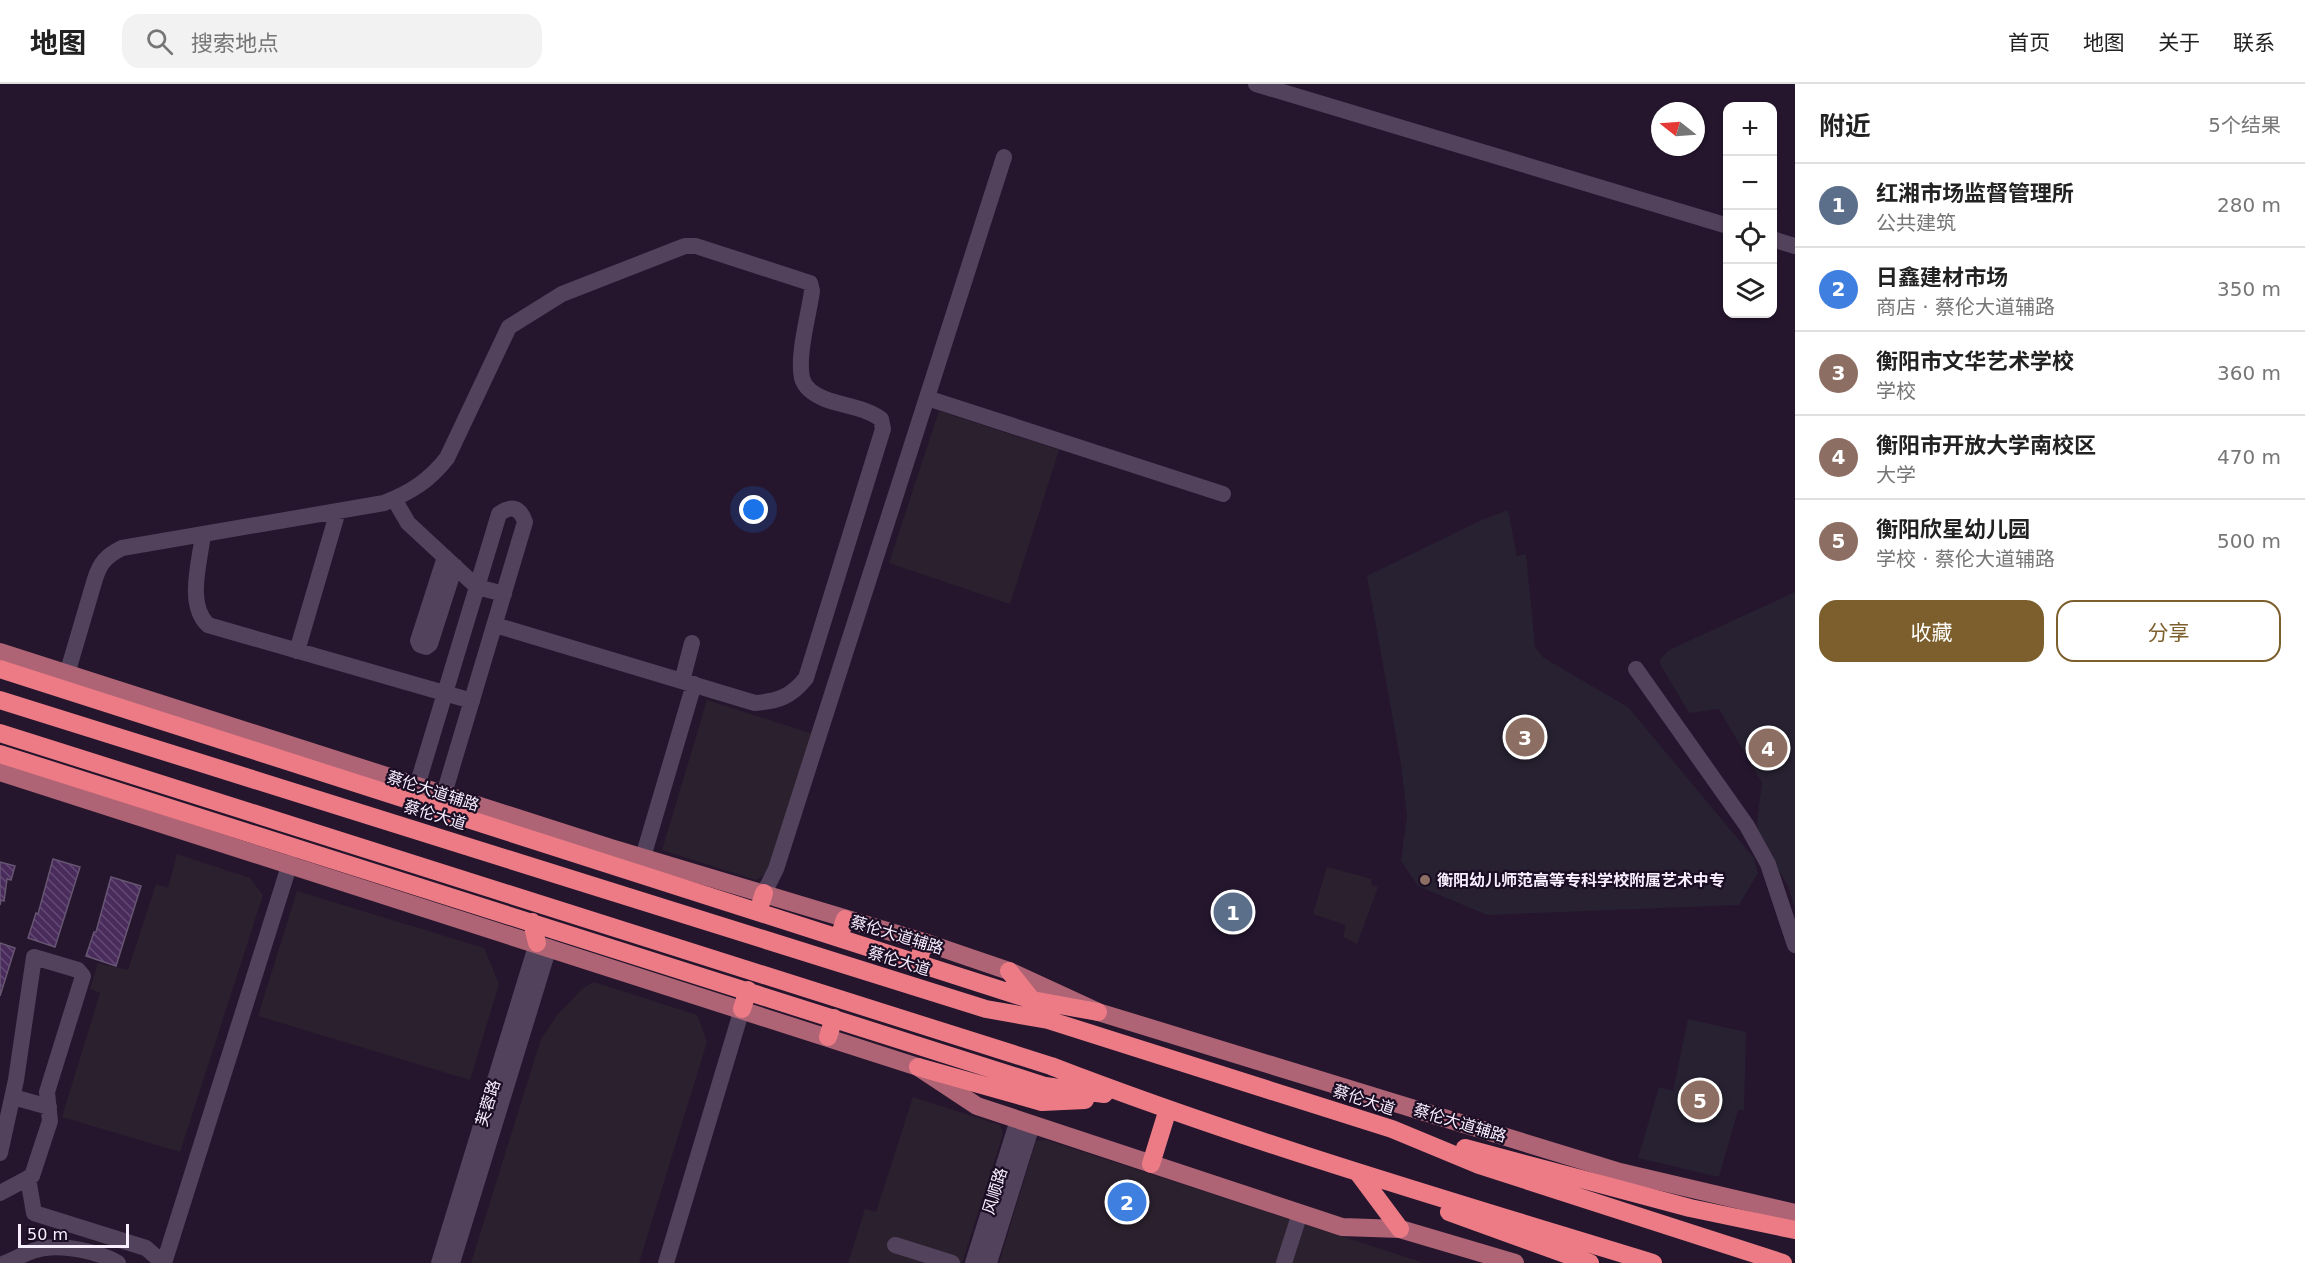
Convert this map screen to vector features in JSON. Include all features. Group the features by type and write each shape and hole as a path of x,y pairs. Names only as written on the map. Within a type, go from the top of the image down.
{"highway":[{"path":"0,669 361,785 410,789 758,912 1032,999 1098,1012"},
{"name":"蔡伦大道","path":"0,700 986,1009 1048,1020 1392,1129 1479,1165 1783,1263"},
{"path":"0,734 1051,1066 1134,1098 1359,1174 1653,1263"},
{"path":"0,754 292,855 532,922 1045,1086 1134,1098"},
{"path":"758,912 764,893"},
{"path":"839,938 845,919"},
{"path":"532,922 543,945 564,932"},
{"path":"918,963 924,942"},
{"path":"1009,971 1048,1020"},
{"path":"742,1009 748,990"},
{"path":"828,1037 834,1018"},
{"path":"918,1067 1042,1102 1134,1098"},
{"path":"1151,1164 1168,1109"},
{"path":"1392,1129 1690,1208 1795,1230"},
{"path":"1359,1174 1400,1229"},
{"path":"1359,1174 1469,1220 1590,1263"}],"main road":[{"name":"蔡伦大道辅路","path":"0,652 410,789 444,795 924,942 1009,971 1098,1012 1620,1172 1795,1213"},
{"path":"0,772 292,855 543,945 918,1067 977,1106 1342,1227 1400,1229 1515,1263"}],"street":[{"path":"1256,84 1723,224"},
{"path":"764,893 776,869 1004,157"},
{"path":"1777,240 1795,246"},
{"path":"67,674 97,572 109,554 122,548 338,511 394,499 415,490 434,475 447,458 509,327 536,308 562,294 685,246 696,246 804,279 810,283 812,291 802,358 802,377 807,387 825,399 873,413 881,418 883,429 806,678 796,691 779,701 755,703 495,625"},
{"path":"927,398 1223,494"},
{"path":"394,499 408,524 477,587 504,594"},
{"path":"410,789 445,693 499,514 506,508 515,508 522,513 525,522 444,795"},
{"path":"297,651 338,511"},
{"path":"203,534 196,605 199,616 208,625 472,701"},
{"path":"643,857 688,683 692,643"},
{"path":"1636,669 1747,826 1768,864 1795,945"},
{"path":"28,1178 34,1213 146,1248 163,1263 292,855"},
{"name":"芙蓉路","path":"439,1263 543,945"},
{"name":"芙蓉路","path":"452,1263 543,945"},
{"path":"0,1153 13,1097 34,957 78,970 83,976 47,1092 50,1121 32,1176 0,1193"},
{"path":"666,1263 742,1009"},
{"path":"13,1097 49,1107"},
{"name":"风顺路","path":"973,1263 1025,1122"},
{"name":"风顺路","path":"989,1263 1025,1122"},
{"path":"1284,1263 1300,1213"},
{"path":"895,1245 952,1263"},
{"path":"5,1263 44,1248 87,1251 108,1257 118,1263"}],"shaded area":[{"path":"939,411 1059,450 1010,604 889,563"},
{"path":"1508,510 1517,556 1526,554 1535,647 1544,658 1628,707 1754,858 1758,873 1739,905 1487,915 1418,886 1401,861 1407,816 1401,764 1367,576 1477,522"},
{"path":"1795,592 1795,909 1788,886 1758,836 1757,822 1762,783 1719,709 1689,713 1660,664 1660,659 1669,650"},
{"path":"707,700 813,734 769,872 756,880 662,850"},
{"path":"177,854 250,878 263,895 180,1152 62,1117 100,993 90,989 98,963 128,970 156,884 168,888"},
{"path":"1327,867 1372,879 1371,885 1378,887 1357,944 1343,937 1346,925 1313,914"},
{"path":"297,891 484,948 499,984 470,1080 258,1016"},
{"path":"594,982 697,1015 707,1042 639,1263 471,1263 541,1039 558,1014 583,988"},
{"path":"1688,1019 1746,1032 1744,1110 1738,1110 1719,1177 1638,1158 1659,1087 1673,1091"},
{"path":"913,1097 1000,1125 1003,1134 962,1263 848,1263 865,1209 876,1212"},
{"path":"1046,1140 1424,1263 999,1263 1036,1141"}],"building":[{"path":"53,859 80,867 55,947 28,938 36,913 38,914"},
{"path":"0,862 15,866 11,880 7,879 4,901 1,900 0,905"},
{"path":"111,877 141,886 116,966 86,956 94,932 96,932"},
{"path":"0,943 15,948 0,996"}],"place":[{"name":"衡阳市文华艺术学校","path":"1525,737"},
{"name":"衡阳市开放大学南校区","path":"1768,748"},
{"name":"衡阳幼儿师范高等专科学校附属艺术中专","path":"1425,880"},
{"name":"红湘市场监督管理所","path":"1233,912"},
{"name":"衡阳欣星幼儿园","path":"1700,1100"},
{"name":"日鑫建材市场","path":"1127,1202"}]}
